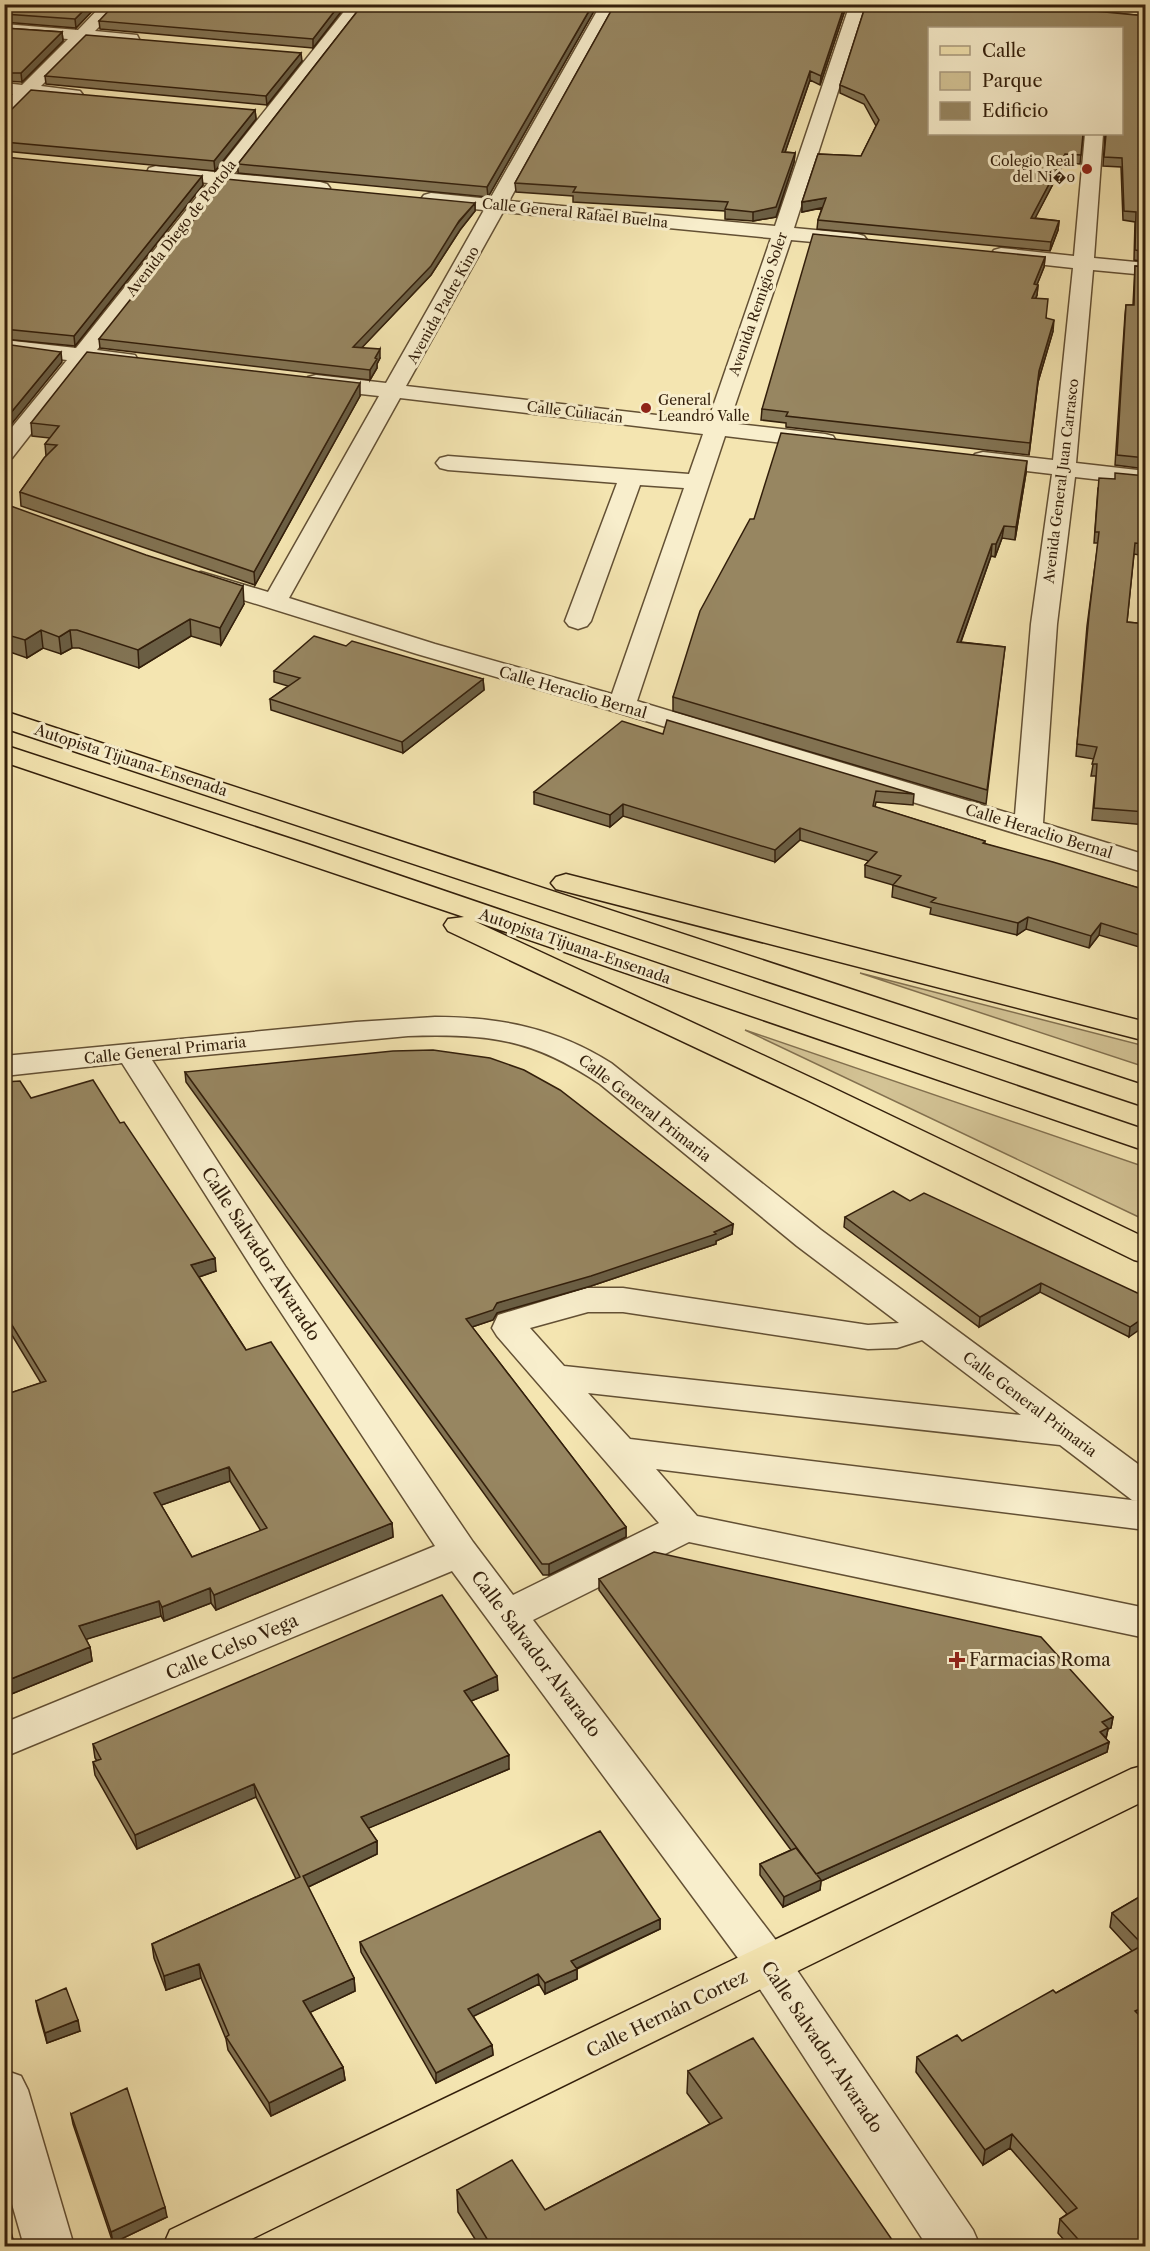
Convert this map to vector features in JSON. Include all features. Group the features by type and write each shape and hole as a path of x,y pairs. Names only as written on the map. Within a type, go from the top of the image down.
{"main road":[{"name":"Autopista Tijuana-Ensenada","path":"4,719 1146,1097"},
{"name":"Autopista Tijuana-Ensenada","path":"4,753 297,850 1146,1142"},
{"path":"269,805 1146,1032"},
{"path":"297,850 818,1093 1146,1252"},
{"name":"Calle Hernán Cortez","path":"188,2247 1146,1782"}],"street":[{"path":"4,113 113,4"},
{"name":"Avenida Diego de Portola","path":"4,453 359,4"},
{"name":"Avenida Padre Kino","path":"274,603 609,4"},
{"name":"Avenida Remigio Soler","path":"622,705 783,233 858,4"},
{"path":"1100,15 1124,15"},
{"path":"4,29 153,41"},
{"path":"295,53 318,55"},
{"path":"4,88 97,97"},
{"path":"250,111 273,113"},
{"name":"Avenida General Juan Carrasco","path":"1028,828 1044,624 1064,468 1094,135"},
{"path":"141,171 336,190"},
{"name":"Calle General Rafael Buelna","path":"417,198 876,242"},
{"path":"980,252 1146,268"},
{"path":"4,346 151,363"},
{"name":"Calle Culiacán","path":"290,379 844,443"},
{"path":"960,456 1146,478"},
{"path":"448,463 697,483"},
{"path":"578,621 632,478"},
{"name":"Calle Heraclio Bernal","path":"174,570 274,603 622,705 1146,864"},
{"name":"Calle General Primaria","path":"4,1066 393,1028 461,1026 513,1032 553,1043 582,1056 611,1077 809,1238 1146,1490"},
{"name":"Calle Salvador Alvarado","path":"131,1052 273,1274 459,1552 768,1964 955,2247"},
{"path":"927,1326 897,1336 868,1337 623,1300 587,1300 511,1323 510,1328 685,1527 1146,1623"},
{"path":"552,1377 1069,1433"},
{"path":"617,1451 1146,1516"},
{"path":"507,1616 685,1527"},
{"name":"Calle Celso Vega","path":"4,1741 459,1552"},
{"path":"4,2090 49,2247"}],"green space":[{"path":"860,973 1145,1046 1145,1067"},
{"path":"745,1030 1145,1167 1145,1220"}],"building":[{"path":"4,4 90,4 75,19 4,14"},
{"path":"115,4 340,4 313,39 99,21"},
{"path":"363,4 593,4 487,187 238,164"},
{"path":"615,4 845,4 821,76 810,71 782,152 795,153 776,207 753,212 725,209 728,202 573,192 576,187 515,183"},
{"path":"866,4 1022,4 1146,16 1146,252 1135,250 1136,212 1124,211 1122,158 1104,157 1106,135 1123,135 1123,27 928,27 928,135 1083,135 1081,155 1065,154 1031,218 1059,221 1051,242 818,220 826,198 802,202 818,154 861,156 879,120 864,95 840,85"},
{"path":"4,28 62,32 21,73 4,73"},
{"path":"86,35 301,53 266,96 45,76"},
{"path":"31,90 255,110 214,161 4,142 4,110 11,110"},
{"path":"4,157 202,176 74,336 4,329"},
{"path":"226,179 475,203 459,221 431,266 353,347 380,349 370,370 99,339"},
{"path":"813,234 1045,257 1034,284 1038,285 1032,298 1048,299 1046,318 1054,320 1039,371 1030,443 786,416 788,412 762,409"},
{"path":"1135,266 1146,267 1146,458 1117,455 1126,305 1134,305"},
{"path":"4,344 61,352 4,421"},
{"path":"87,352 360,383 254,572 20,492 44,458 57,445 45,444 59,426 31,423"},
{"path":"781,433 1027,461 1016,527 1004,526 996,544 992,544 957,642 1005,647 987,790 673,697 700,611 750,519 754,519"},
{"path":"1115,473 1146,476 1146,544 1135,543 1127,622 1146,624 1146,812 1094,808 1097,764 1092,764 1097,747 1077,744 1099,532 1095,532 1099,478 1115,479"},
{"path":"8,505 146,555 243,586 220,628 190,619 138,650 77,630 70,630 59,637 41,630 25,640 4,634 4,510"},
{"path":"314,636 346,646 352,641 483,679 402,742 270,699 300,678 274,671"},
{"path":"667,720 914,794 876,791 873,806 985,841 983,843 1146,890 1146,937 1101,923 1091,936 1028,917 1018,923 931,902 936,898 893,885 901,876 865,865 877,852 800,828 775,850 623,804 610,815 534,792 622,721 663,734"},
{"path":"433,1050 490,1058 524,1070 560,1090 733,1224 714,1232 716,1234 591,1276 497,1303 493,1310 466,1319 626,1527 549,1564 542,1564 185,1072 393,1051"},
{"path":"93,1080 120,1123 124,1122 215,1258 191,1265 246,1350 271,1342 392,1523 214,1595 210,1588 162,1607 159,1601 79,1626 90,1647 6,1681 4,1676 4,1395 46,1381 4,1312 4,1082 20,1081 31,1098","holes":["229,1467 267,1528 192,1557 154,1493"]},
{"path":"893,1191 910,1201 924,1193 1146,1297 1146,1316 1130,1327 1041,1283 980,1317 845,1217"},
{"path":"654,1552 1041,1637 1113,1717 1102,1722 1108,1728 1100,1732 1109,1742 816,1874 599,1579"},
{"path":"442,1595 497,1676 464,1691 509,1755 361,1817 377,1841 303,1876 354,1978 303,2001 343,2067 269,2103 226,2037 229,2035 199,1964 164,1976 152,1944 300,1877 254,1784 135,1835 93,1762 101,1759 93,1744"},
{"path":"600,1831 660,1919 571,1961 577,1969 545,1983 538,1974 468,2009 492,2045 436,2073 360,1942"},
{"path":"796,1848 821,1880 784,1897 760,1864"},
{"path":"1146,1893 1146,2006 1135,2011 1146,2022 1146,2247 1085,2247 1060,2219 1077,2208 1012,2134 985,2150 917,2057 957,2035 962,2041 1053,1990 1056,1993 1143,1945 1112,1913"},
{"path":"66,1988 78,2020 45,2033 36,2001"},
{"path":"753,2038 897,2247 492,2247 457,2190 512,2160 545,2210 722,2118 688,2071"},
{"path":"127,2088 165,2207 111,2232 71,2114"},
{"path":"4,2205 15,2247 4,2247"}],"place":[{"name":"Colegio Real del Ni�o","path":"1087,169"},
{"name":"General Leandro Valle","path":"646,408"},
{"name":"Farmacias Roma","path":"957,1660"}]}
